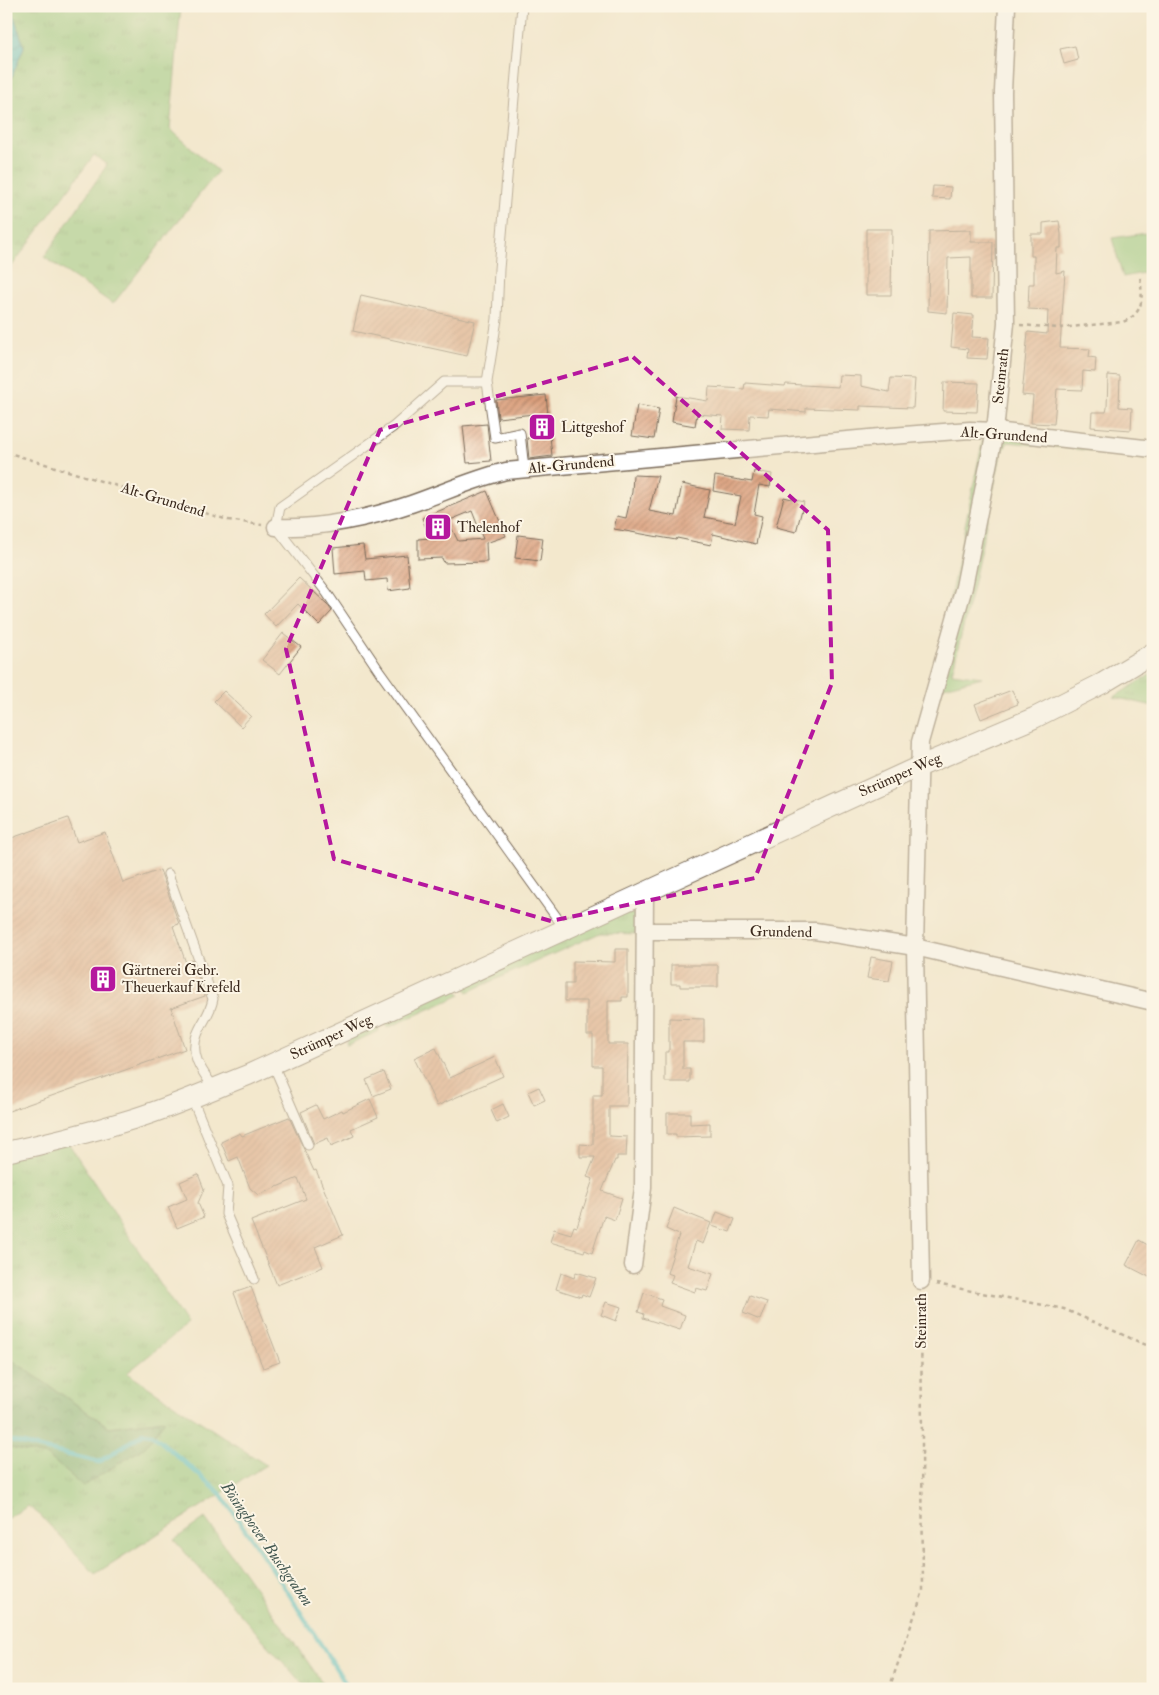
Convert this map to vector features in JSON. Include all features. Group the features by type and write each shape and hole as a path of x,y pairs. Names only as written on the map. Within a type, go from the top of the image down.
{"street":[{"name":"Steinrath","path":"918,767 920,742 964,588 995,431 1006,323 1003,92 1007,6"},
{"name":"Alt-Grundend","path":"276,527 303,527 379,513 413,503 490,475 524,469 891,436 970,430 995,431 1153,449"},
{"name":"Strümper Weg","path":"6,1152 134,1119 192,1098 273,1064 918,767 1034,718 1103,683 1153,653"},
{"path":"915,947 918,767"},
{"path":"633,1265 643,1188 645,892"},
{"name":"Grundend","path":"646,931 815,931 915,947 1153,1002"},
{"name":"Steinrath","path":"915,947 921,1281"}],"lane":[{"path":"522,6 498,269 497,319 487,382 495,438 520,433 524,469"},
{"path":"487,382 444,382 393,428 280,507 276,527 327,593 380,672 565,929"},
{"path":"168,874 213,999 211,1010 196,1036 194,1056 214,1088"},
{"path":"273,1064 308,1144"},
{"path":"192,1098 228,1186 226,1214 254,1279"}],"path":[{"path":"1006,323 1059,328 1123,322 1138,313 1141,305 1140,275"},
{"name":"Alt-Grundend","path":"6,452 228,520 276,527"},
{"path":"921,1281 1064,1308 1153,1348"},
{"name":"Steinrath","path":"889,1689 923,1592 921,1281"}],"highlighted area":[{"path":"633,357 828,530 832,683 755,878 551,921 334,859 286,649 380,430"}],"green space":[{"path":"6,6 181,6 170,129 218,171 113,304 44,257 107,165 94,155 6,274 6,87 10,82 24,47 12,9 6,15"},
{"path":"1153,232 1153,271 1123,277 1112,238"},
{"path":"1008,437 1153,457 1008,442 1001,454 952,673 982,677 940,688 999,442"},
{"path":"983,439 988,441 959,585 931,690"},
{"path":"1153,673 1153,706 1114,697"},
{"path":"620,910 636,914 641,921 641,934 600,933 468,992 465,988 471,979"},
{"path":"451,989 458,991 461,995 387,1028 385,1022"},
{"path":"377,1026 379,1031 347,1045 346,1042 350,1035"},
{"path":"69,1144 187,1325 127,1373 266,1465 95,1574 40,1515 28,1506 6,1519 6,1447 48,1456 83,1485 164,1420 109,1427 6,1356 6,1157"},
{"path":"6,1356 109,1427 165,1420 145,1447 83,1486 48,1456 6,1447"},
{"path":"205,1518 327,1689 307,1689 174,1540"}],"water":[{"path":"12,9 24,47 10,82 6,87 6,15"}],"building":[{"path":"1075,46 1078,60 1064,64 1060,49"},
{"path":"933,186 951,187 950,199 932,198"},
{"path":"1059,221 1061,248 1057,248 1056,273 1065,271 1060,348 1090,349 1089,357 1096,358 1095,372 1083,371 1082,390 1057,389 1054,424 1031,423 1033,396 1022,395 1028,332 1047,334 1048,310 1028,309 1029,284 1034,284 1034,256 1031,256 1031,234 1043,234 1043,223"},
{"path":"866,229 892,229 891,295 866,295"},
{"path":"971,230 971,242 993,242 992,298 971,298 971,257 948,258 947,313 928,311 929,231"},
{"path":"361,295 475,321 467,356 353,331"},
{"path":"954,313 974,315 972,337 989,338 987,359 967,358 968,349 951,347"},
{"path":"839,375 861,376 861,386 889,392 891,378 915,379 913,408 860,406 860,410 806,408 806,412 769,409 768,416 750,415 749,430 722,429 723,416 697,414 695,426 672,422 676,396 708,401 709,387 744,389 745,383 838,387"},
{"path":"1108,375 1120,376 1119,407 1132,408 1131,430 1091,427 1092,412 1106,412"},
{"path":"944,382 979,383 977,412 943,411"},
{"name":"Littgeshof","path":"546,395 552,456 529,459 527,438 536,437 534,414 498,418 496,400"},
{"path":"637,405 659,409 654,439 632,436"},
{"path":"487,424 491,461 467,463 463,426"},
{"path":"754,471 772,474 770,487 759,485 754,514 762,516 756,544 713,534 711,545 614,529 617,516 626,518 632,492 633,475 658,476 649,511 676,516 682,484 710,490 704,517 735,523 741,496 713,491 715,476 752,482"},
{"name":"Thelenhof","path":"487,491 506,536 486,543 487,562 444,563 442,558 418,559 418,539 430,538 422,518","holes":["472,511 483,539 458,541 448,521"]},
{"path":"784,497 804,502 796,532 776,527"},
{"path":"518,535 543,538 540,561 515,558"},
{"path":"363,545 365,559 407,555 410,588 388,591 387,579 366,581 365,571 335,574 333,548"},
{"path":"299,578 332,611 319,625 298,604 276,627 264,614"},
{"path":"283,633 301,647 280,674 262,660"},
{"path":"1012,690 1018,704 981,719 975,704"},
{"path":"224,691 251,716 241,727 214,701"},
{"name":"Gärtnerei Gebr. Theuerkauf Krefeld","path":"68,818 77,842 105,832 123,883 160,870 179,924 173,926 186,963 192,960 205,996 171,1008 185,1049 6,1112 6,840"},
{"path":"615,949 628,949 628,997 622,997 622,1001 608,1001 608,1044 628,1044 627,1106 609,1106 609,1136 627,1137 626,1156 617,1156 617,1160 615,1160 602,1191 622,1198 615,1220 604,1216 592,1253 550,1242 554,1229 571,1234 574,1226 577,1227 593,1179 587,1177 595,1157 580,1157 580,1144 593,1145 593,1095 602,1095 602,1066 593,1066 593,1035 587,1035 587,1001 565,1001 565,984 573,984 573,961 615,962"},
{"path":"871,957 893,961 889,981 867,978"},
{"path":"671,965 718,965 718,987 680,987 680,984 671,984"},
{"path":"669,1018 704,1019 704,1042 683,1042 683,1069 690,1069 690,1082 665,1082 665,1052 669,1052"},
{"path":"436,1048 450,1078 495,1057 503,1076 437,1106 414,1058"},
{"path":"384,1072 391,1089 373,1096 366,1080"},
{"path":"539,1087 545,1100 534,1105 528,1092"},
{"path":"370,1099 378,1117 351,1129 354,1136 331,1146 328,1138 314,1144 301,1112 316,1105 323,1119"},
{"path":"503,1104 509,1117 497,1123 491,1110"},
{"path":"667,1113 690,1113 690,1124 710,1123 710,1136 676,1137 676,1134 667,1134"},
{"path":"289,1117 314,1171 316,1170 343,1235 315,1247 323,1267 277,1285 251,1221 306,1199 298,1178 258,1195 250,1188 238,1157 229,1161 221,1142 240,1133 242,1136"},
{"path":"198,1174 204,1189 198,1203 204,1217 177,1228 168,1207 187,1199 180,1182"},
{"path":"674,1208 711,1223 703,1244 696,1241 688,1266 713,1274 707,1291 696,1288 695,1292 670,1283 673,1275 667,1273 679,1235 666,1229"},
{"path":"717,1212 735,1219 730,1232 712,1226"},
{"path":"1139,1240 1153,1248 1153,1279 1126,1265"},
{"path":"576,1272 596,1278 589,1297 582,1294 581,1297 556,1289 561,1273 574,1278"},
{"path":"251,1287 280,1362 263,1368 234,1293"},
{"path":"644,1293 662,1299 660,1306 685,1315 680,1330 643,1318 644,1314 638,1312"},
{"path":"750,1296 767,1302 760,1320 743,1313"},
{"path":"606,1302 621,1307 616,1321 601,1315"}],"waterway":[{"name":"Bösinghover Buschgraben","path":"6,1440 99,1462 144,1433 152,1434 220,1493 282,1583 349,1689"}],"place":[{"name":"Littgeshof","path":"542,427"},
{"name":"Thelenhof","path":"438,527"},
{"name":"Gärtnerei Gebr. Theuerkauf Krefeld","path":"103,979"}]}
